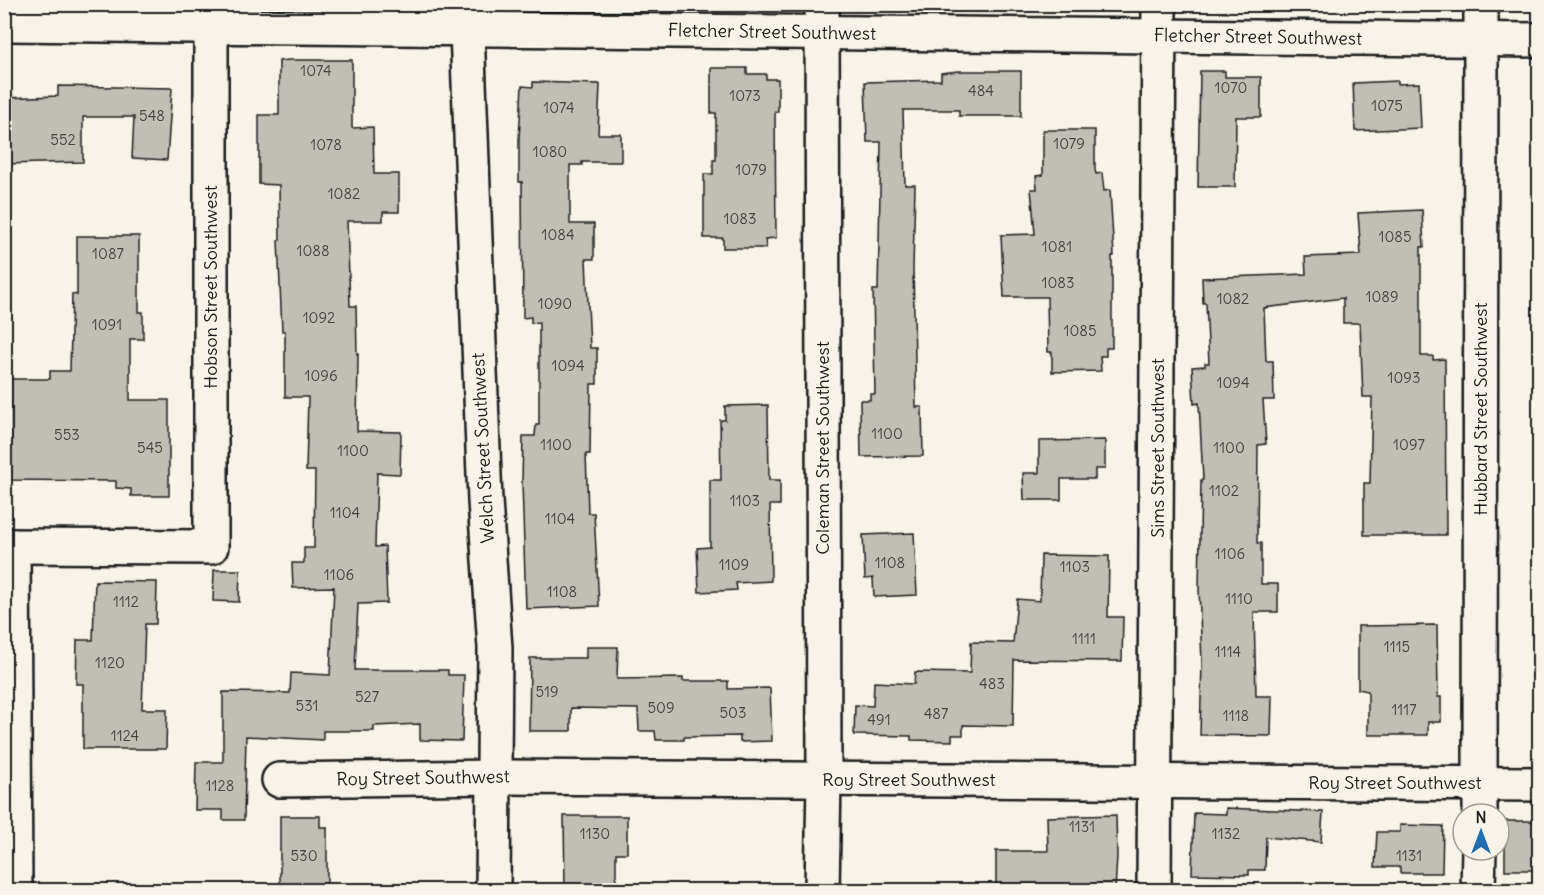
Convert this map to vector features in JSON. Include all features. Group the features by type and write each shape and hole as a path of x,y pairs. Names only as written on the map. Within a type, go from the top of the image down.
{"street":[{"name":"Hubbard Street Southwest","path":"1480,799 1481,4"},
{"name":"Fletcher Street Southwest","path":"4,24 211,26 466,17 1159,20 1481,39 1539,40"},
{"name":"Welch Street Southwest","path":"466,17 485,501 495,648 493,891"},
{"name":"Coleman Street Southwest","path":"822,18 824,780 822,891"},
{"name":"Sims Street Southwest","path":"1154,891 1159,20"},
{"name":"Hobson Street Southwest","path":"9,546 211,548 211,26"},
{"path":"9,546 15,891"},
{"name":"Roy Street Southwest","path":"279,780 495,777 1156,782 1480,799 1539,784"},
{"path":"1479,862 1479,891"}],"building":[{"path":"352,60 352,128 373,127 374,174 399,174 399,212 383,212 383,221 347,221 350,306 356,306 357,431 401,432 400,474 377,473 375,547 385,546 387,603 358,604 355,670 448,670 448,675 464,675 462,741 420,740 420,724 374,726 374,731 323,731 323,740 246,736 244,820 223,820 223,810 195,810 196,762 223,762 223,692 290,693 291,673 330,675 334,587 293,588 292,563 304,563 304,548 314,548 315,471 306,471 308,397 285,397 285,331 282,331 278,240 280,240 279,185 259,184 259,115 279,115 279,61"},
{"path":"711,68 747,68 747,74 766,74 766,79 778,79 778,112 775,112 776,238 765,239 766,248 723,248 723,238 704,238 704,174 713,174 713,160 716,160 716,113 711,113"},
{"path":"1021,71 1021,116 959,116 959,110 903,110 905,185 915,185 913,268 916,407 922,407 923,456 861,457 860,400 870,400 870,394 875,394 873,290 878,290 881,142 867,142 865,82 941,80 941,73"},
{"path":"1200,71 1225,71 1225,77 1261,77 1261,117 1236,117 1235,187 1198,187"},
{"path":"1398,81 1398,84 1419,83 1421,128 1355,131 1353,83"},
{"path":"533,82 600,84 598,134 621,134 621,162 582,162 582,165 570,165 570,224 594,224 594,259 586,259 590,348 597,348 597,384 591,384 590,454 586,454 588,513 594,513 599,606 526,609 523,436 535,436 536,425 539,425 539,322 531,323 531,317 523,318 522,182 519,182 519,139 522,86 533,87"},
{"path":"58,86 172,88 167,160 132,158 134,117 83,117 83,162 4,164 4,98 58,96"},
{"path":"1043,130 1095,130 1096,174 1102,173 1104,191 1110,190 1114,256 1112,256 1112,348 1106,348 1106,356 1100,356 1101,371 1052,372 1052,352 1048,352 1047,297 1004,297 1001,235 1035,234 1031,189 1037,189 1036,176 1043,175"},
{"path":"1422,210 1424,247 1421,247 1421,356 1433,356 1433,360 1445,359 1446,535 1364,535 1364,483 1370,483 1372,397 1363,397 1360,323 1343,323 1343,298 1264,308 1266,361 1273,361 1274,400 1263,400 1266,444 1258,445 1257,543 1261,543 1261,584 1278,584 1278,612 1254,612 1256,696 1272,696 1271,736 1200,735 1202,663 1199,589 1201,480 1203,480 1199,403 1194,404 1192,367 1205,366 1205,363 1209,363 1206,303 1203,303 1202,278 1306,274 1305,257 1361,255 1358,213"},
{"path":"77,236 139,236 139,312 143,312 143,339 130,339 130,400 169,400 169,496 131,496 131,489 116,488 116,481 4,480 4,379 50,379 50,371 70,371 72,294 77,295"},
{"path":"768,405 769,480 780,480 780,505 770,505 771,581 736,583 737,590 699,592 697,548 710,547 710,480 721,480 720,420 725,420 725,406"},
{"path":"1105,440 1105,469 1095,469 1095,479 1061,479 1061,500 1024,500 1023,473 1039,473 1039,441"},
{"path":"914,533 917,595 874,597 873,578 865,579 863,535"},
{"path":"1041,555 1109,556 1108,617 1123,617 1122,661 1014,660 1013,726 963,725 963,735 952,735 952,741 911,740 911,736 854,735 855,705 873,706 874,682 914,684 915,672 970,673 971,642 1013,643 1017,599 1040,601"},
{"path":"214,570 240,570 239,602 213,601"},
{"path":"95,581 157,582 156,624 145,624 142,709 167,709 166,749 83,749 83,684 76,684 77,640 93,640"},
{"path":"1437,625 1438,697 1441,697 1441,722 1428,722 1428,735 1368,735 1368,691 1358,689 1358,626"},
{"path":"586,647 618,647 617,679 683,678 683,681 728,681 728,689 770,688 772,741 740,742 740,736 656,740 655,731 639,731 638,709 571,708 571,731 529,731 530,658 586,658"},
{"path":"1226,808 1323,812 1321,842 1266,837 1265,870 1249,870 1249,875 1192,874 1194,813 1226,814"},
{"path":"1116,815 1115,891 1053,891 1053,885 996,886 996,851 1048,851 1047,817"},
{"path":"280,816 320,816 320,827 327,827 327,884 306,884 306,889 280,889"},
{"path":"564,816 627,816 627,853 616,853 616,881 612,881 612,891 565,891"},
{"path":"1511,821 1539,821 1539,870 1505,870 1505,862 1511,862"},
{"path":"1400,825 1443,826 1442,873 1400,873 1400,867 1375,867 1377,832 1400,832"}]}
